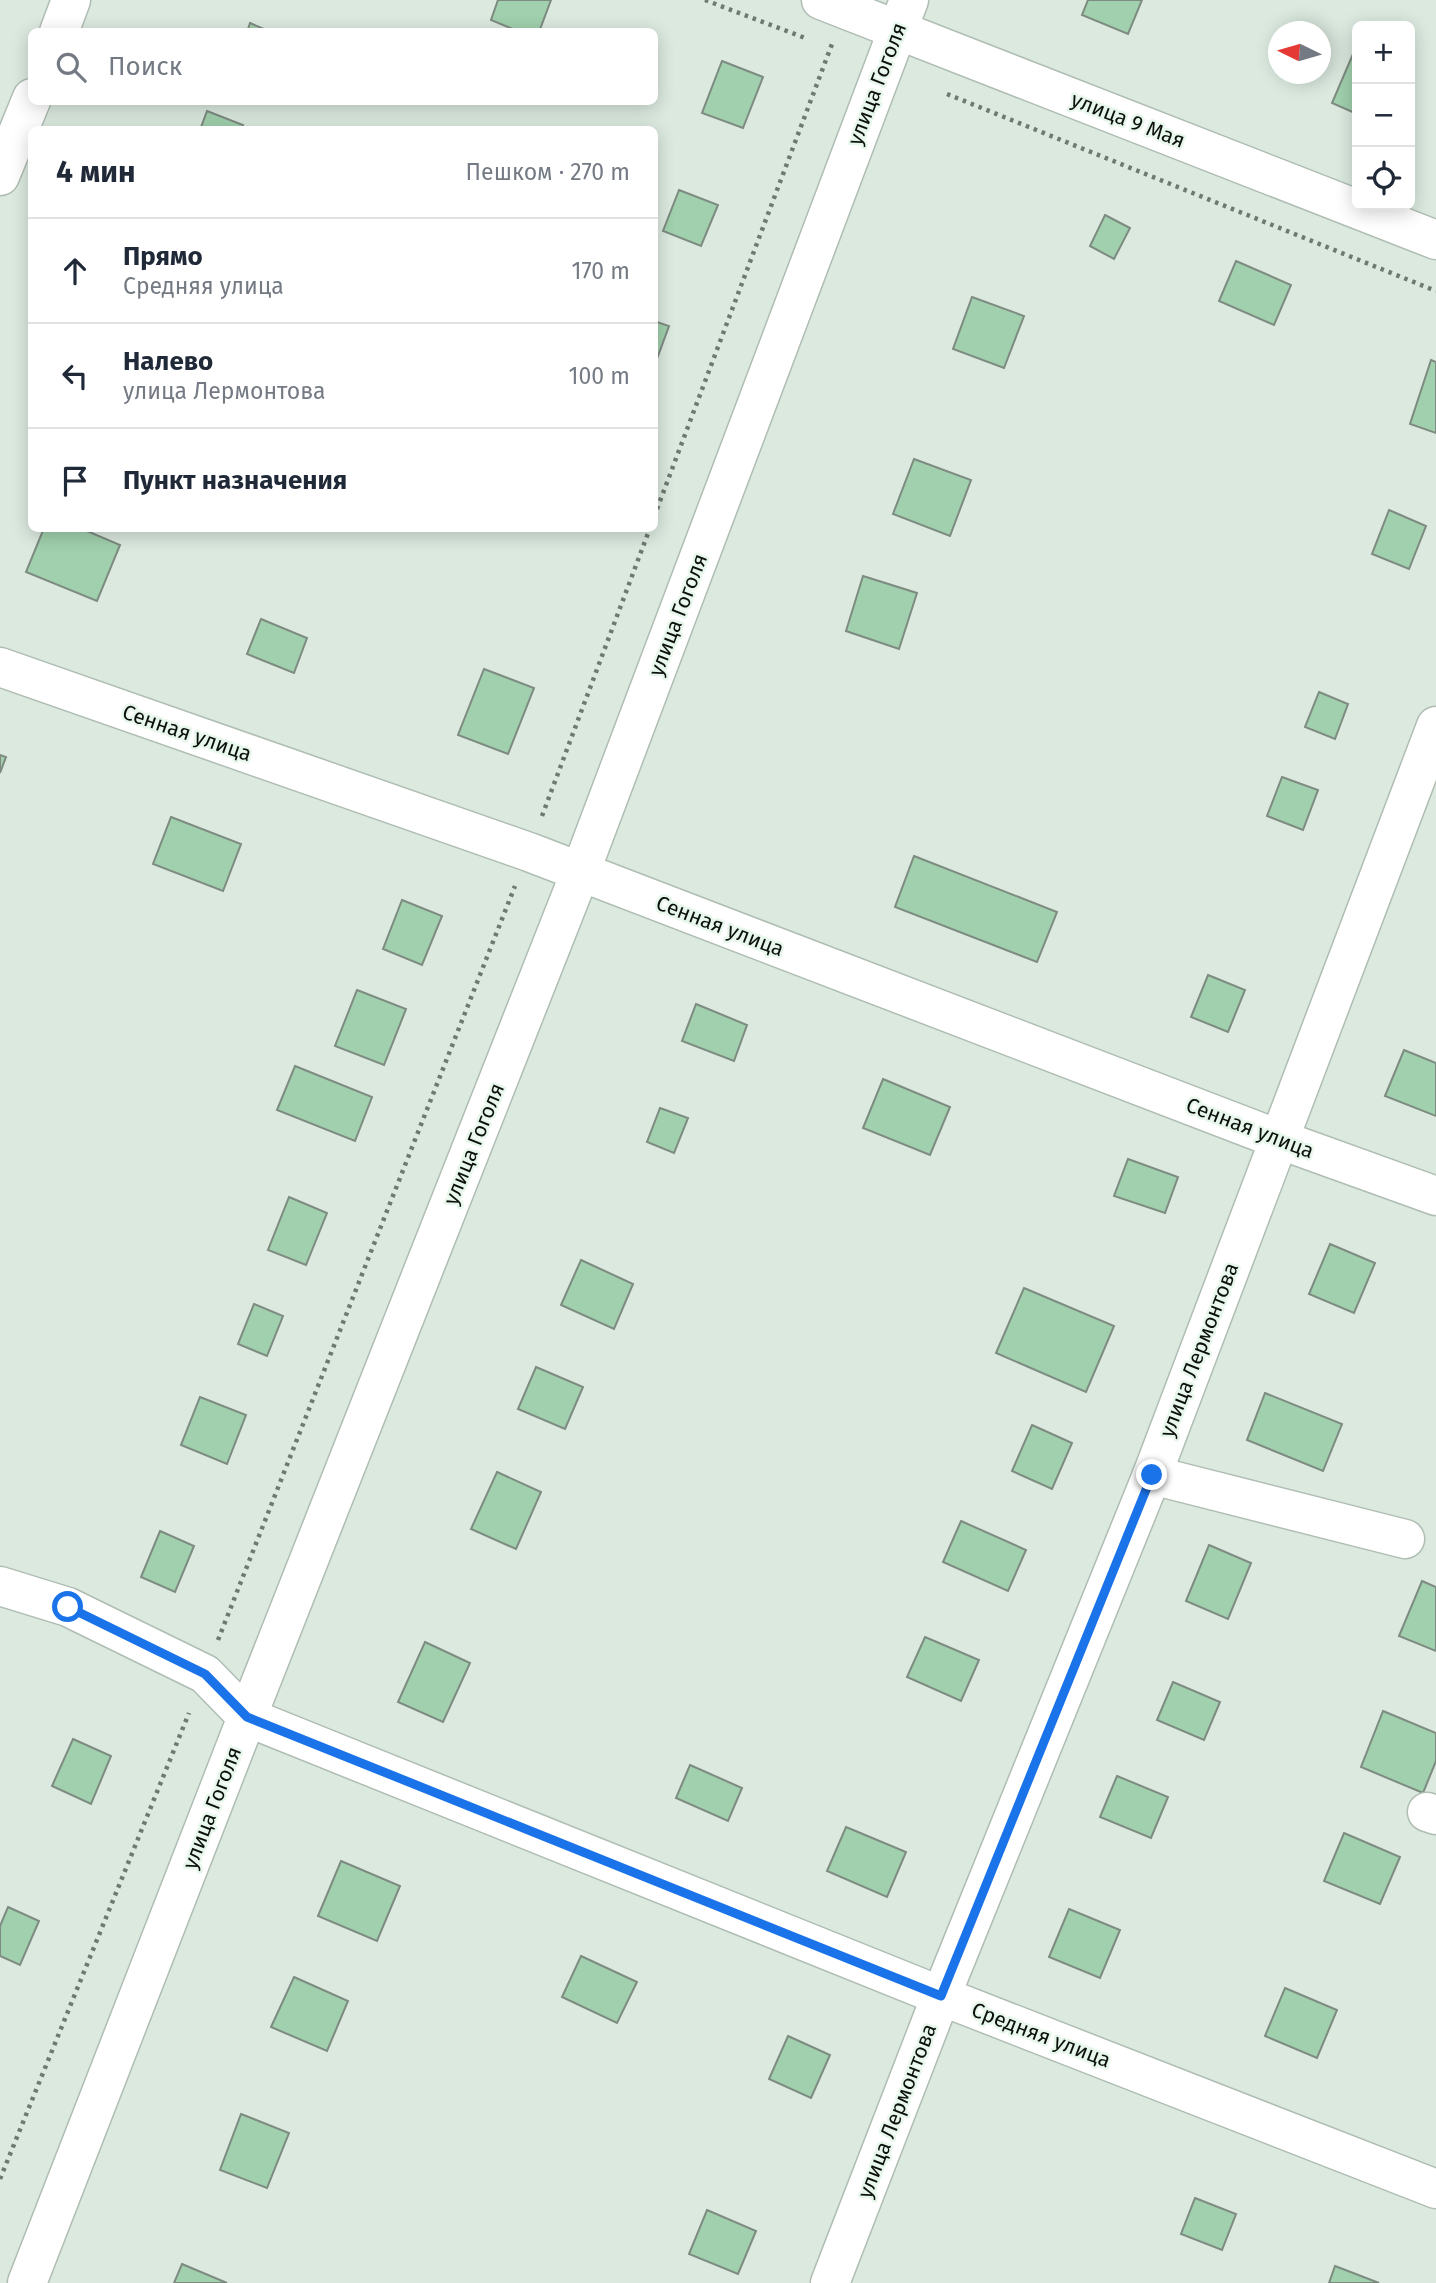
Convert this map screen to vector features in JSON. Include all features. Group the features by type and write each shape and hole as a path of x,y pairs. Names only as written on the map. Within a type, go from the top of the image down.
{"street":[{"path":"60,28 71,0"},
{"name":"улица 9 Мая","path":"832,4 903,15 1436,240"},
{"name":"улица Гоголя","path":"27,2283 580,873 903,15"},
{"path":"0,176 29,105"},
{"name":"Сенная улица","path":"0,667 529,852 1278,1139 1436,1196"},
{"name":"улица Лермонтова","path":"830,2283 941,1996 1152,1475 1436,726"},
{"path":"1152,1475 1405,1539"},
{"name":"Средняя улица","path":"0,1586 68,1607 205,1674 247,1717 941,1996 1436,2189"}],"path":[{"path":"705,0 805,38"},
{"path":"658,506 830,47 832,4"},
{"path":"830,47 1436,291"},
{"path":"0,2179 205,1674 529,852 649,532"}],"building":[{"path":"498,0 551,0 540,28 510,28 491,20"},
{"path":"1088,0 1142,0 1128,34 1082,15"},
{"path":"250,23 262,28 248,28"},
{"path":"1352,56 1352,112 1332,103"},
{"path":"722,61 763,77 743,128 702,113"},
{"path":"207,111 243,125 243,126 201,126"},
{"path":"679,190 718,205 701,246 663,231"},
{"path":"1105,215 1130,228 1114,259 1090,246"},
{"path":"1236,261 1291,285 1274,325 1219,301"},
{"path":"972,297 1024,316 1004,368 953,349"},
{"path":"658,322 669,326 658,356"},
{"path":"1431,360 1436,362 1436,433 1410,424"},
{"path":"914,459 971,480 950,536 893,514"},
{"path":"1389,510 1426,526 1409,569 1372,554"},
{"path":"42,532 89,532 120,545 97,601 26,572"},
{"path":"863,576 917,593 899,649 846,631"},
{"path":"261,619 307,638 294,673 247,654"},
{"path":"484,669 534,688 508,754 458,735"},
{"path":"1319,692 1348,704 1335,739 1305,727"},
{"path":"0,755 6,757 0,773"},
{"path":"1282,777 1318,790 1303,830 1267,816"},
{"path":"171,817 241,844 223,891 153,864"},
{"path":"914,856 1057,912 1037,962 895,907"},
{"path":"402,900 442,916 422,965 383,949"},
{"path":"1208,975 1245,990 1228,1032 1191,1017"},
{"path":"357,990 406,1009 384,1065 335,1046"},
{"path":"696,1004 747,1025 734,1061 682,1041"},
{"path":"1404,1050 1436,1063 1436,1116 1385,1096"},
{"path":"295,1066 372,1097 355,1141 277,1110"},
{"path":"883,1079 950,1107 930,1155 863,1128"},
{"path":"660,1108 688,1118 674,1153 647,1142"},
{"path":"1128,1159 1178,1177 1165,1213 1114,1196"},
{"path":"289,1197 327,1213 306,1265 268,1250"},
{"path":"1330,1244 1375,1263 1354,1313 1309,1294"},
{"path":"581,1260 633,1284 614,1329 561,1305"},
{"path":"1024,1288 1114,1326 1086,1392 996,1353"},
{"path":"254,1304 283,1316 267,1356 238,1344"},
{"path":"536,1367 583,1387 565,1429 518,1409"},
{"path":"1265,1393 1342,1424 1323,1471 1247,1440"},
{"path":"200,1397 246,1415 227,1464 181,1445"},
{"path":"1032,1425 1072,1443 1052,1489 1012,1471"},
{"path":"497,1472 541,1492 516,1549 471,1529"},
{"path":"961,1521 1026,1550 1008,1591 943,1562"},
{"path":"160,1531 194,1546 175,1592 141,1577"},
{"path":"1209,1545 1251,1563 1228,1619 1186,1601"},
{"path":"1422,1581 1436,1587 1436,1651 1399,1636"},
{"path":"925,1637 979,1660 961,1701 907,1677"},
{"path":"425,1642 470,1663 443,1722 398,1702"},
{"path":"1173,1682 1220,1702 1204,1740 1157,1720"},
{"path":"1383,1711 1436,1733 1436,1761 1423,1793 1361,1767"},
{"path":"73,1739 111,1756 91,1804 52,1786"},
{"path":"690,1765 742,1788 728,1821 676,1798"},
{"path":"1117,1776 1168,1797 1151,1838 1100,1817"},
{"path":"846,1827 906,1852 887,1897 827,1871"},
{"path":"1344,1833 1400,1857 1380,1904 1324,1881"},
{"path":"341,1861 400,1886 377,1941 318,1916"},
{"path":"8,1907 39,1921 20,1965 0,1956 0,1926"},
{"path":"1069,1909 1120,1930 1100,1978 1049,1957"},
{"path":"581,1956 637,1982 617,2023 562,1997"},
{"path":"294,1977 348,2001 327,2051 271,2027"},
{"path":"1285,1988 1337,2010 1317,2058 1265,2036"},
{"path":"788,2036 830,2055 811,2098 769,2079"},
{"path":"241,2114 289,2133 267,2188 220,2170"},
{"path":"1195,2198 1236,2214 1222,2250 1181,2234"},
{"path":"707,2210 756,2231 738,2274 689,2254"},
{"path":"182,2264 227,2283 174,2283"},
{"path":"1335,2266 1379,2283 1329,2283"}],"route":[{"path":"68,1607 205,1674 247,1717 941,1996 1152,1475"}]}
